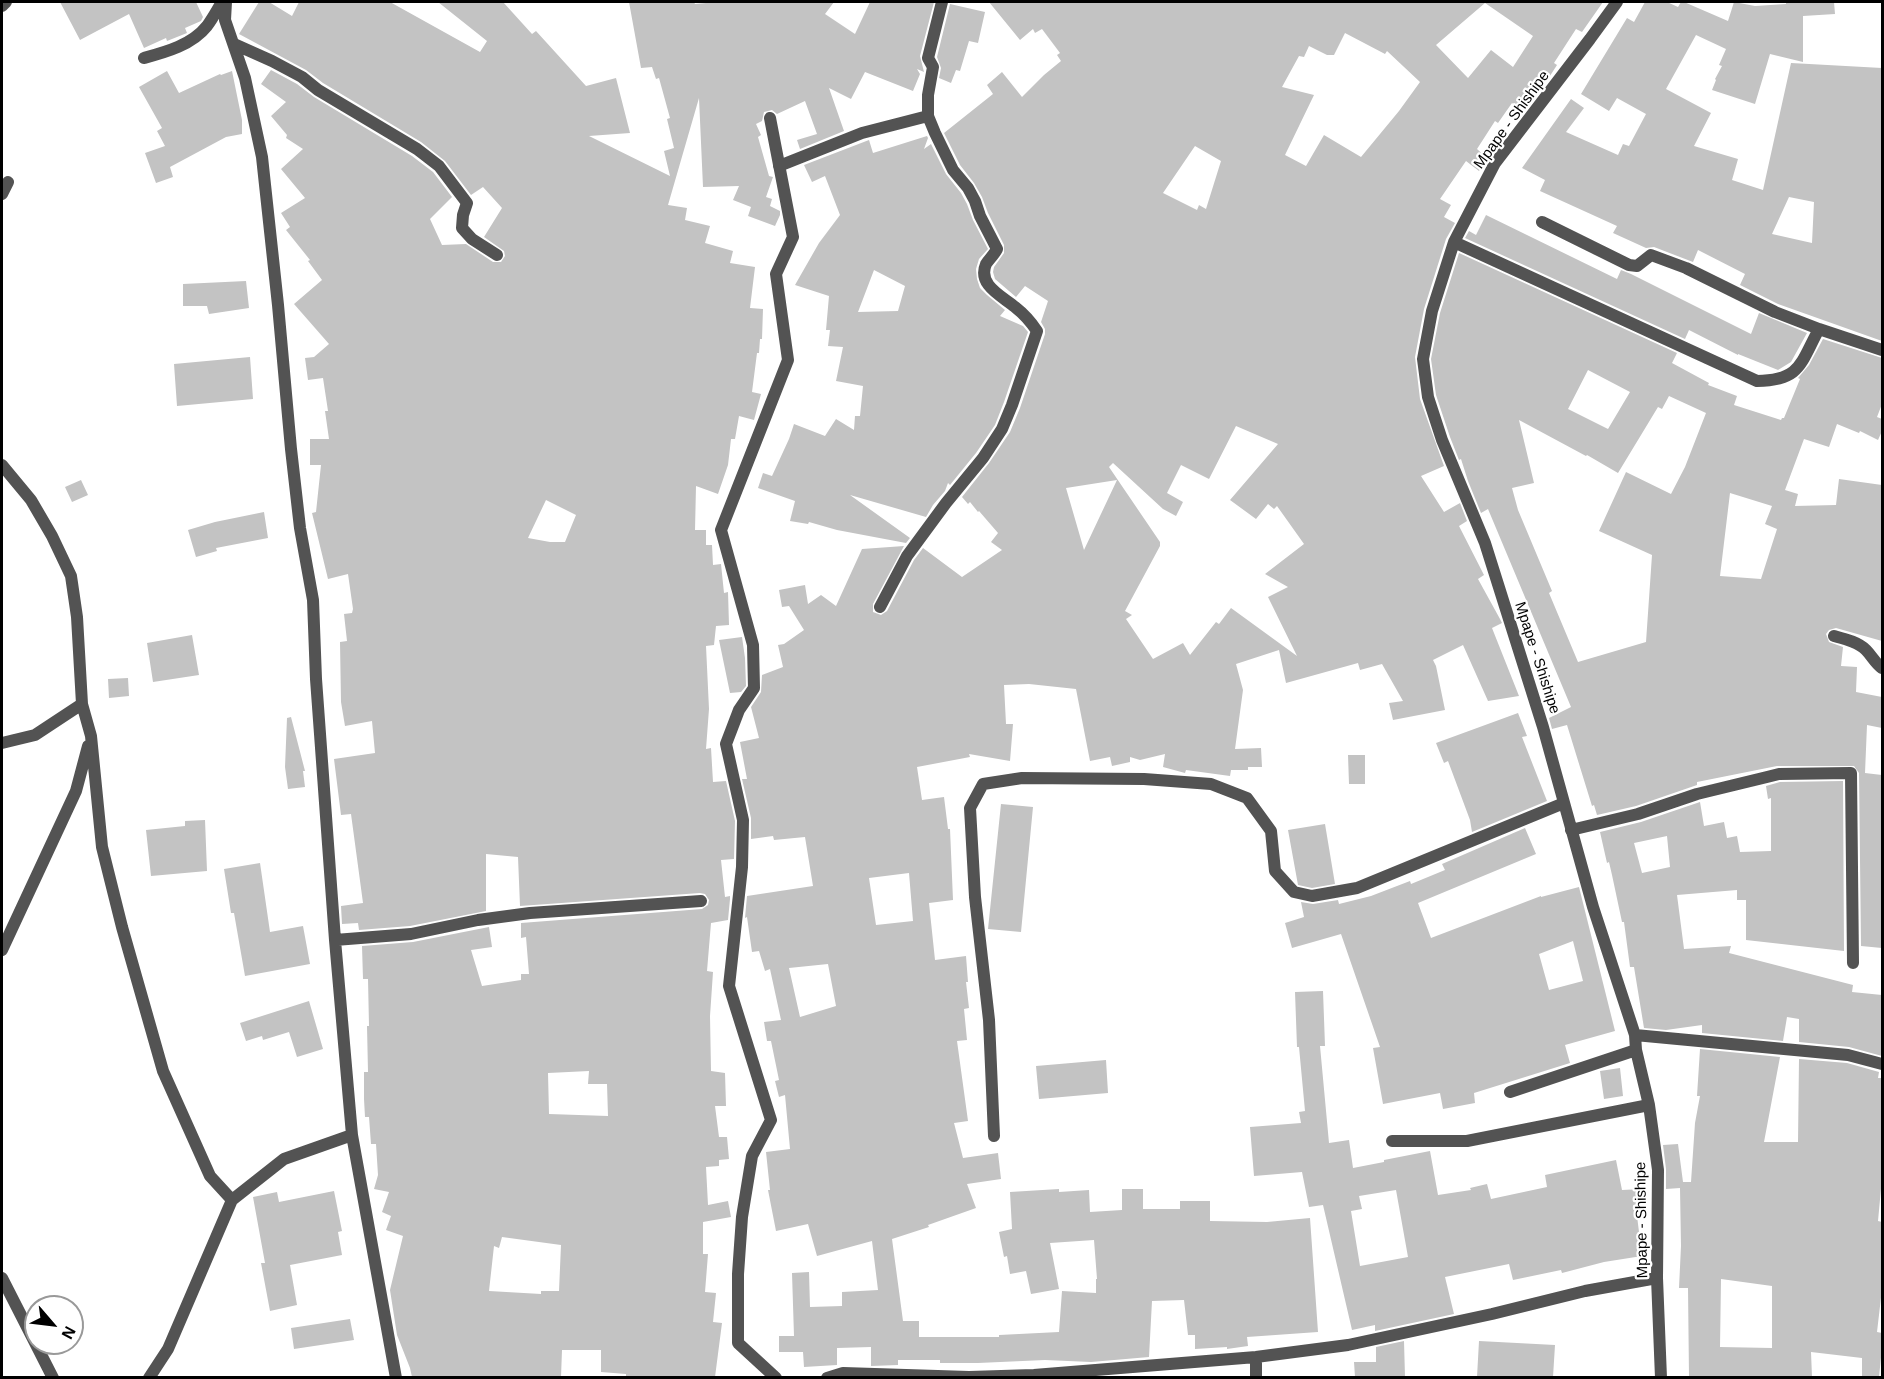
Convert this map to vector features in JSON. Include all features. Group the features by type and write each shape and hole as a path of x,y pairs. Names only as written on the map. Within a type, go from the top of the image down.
{"street":[{"path":"2,6 6,2"},
{"path":"224,2 225,20 245,78 262,158 300,528 313,600 316,679 352,1136 396,1377"},
{"path":"144,58 169,52 189,42 206,28 224,2"},
{"path":"880,606 907,556 983,458 1002,429 1036,332 1032,324 1017,308 987,285 984,276 986,264 997,249 968,188 953,170 928,116 928,95 933,67 928,58 942,2"},
{"name":"Mpape - Shishipe","path":"1617,2 1495,163 1454,242 1432,311 1423,359 1428,397 1442,440 1485,543 1543,727 1593,907 1635,1035 1636,1050 1649,1105 1658,1170 1657,1278 1661,1377"},
{"path":"234,44 302,77 318,90 417,149 439,165 467,203 462,228 471,239 497,255"},
{"path":"779,166 862,133 928,116"},
{"path":"770,118 793,237 776,274 788,360 721,530 753,645 754,677 754,688 739,710 726,744 742,820 742,867 729,986 771,1120 752,1156 742,1216 738,1274 738,1342 776,1377"},
{"path":"2,194 8,182"},
{"path":"1542,222 1629,266 1636,266 1651,255 1686,268 1775,312 1882,350"},
{"path":"1454,242 1757,381 1778,380 1793,373 1819,329"},
{"path":"2,465 31,500 52,536 71,576 77,617 82,705 91,736 102,847 122,927 163,1071 210,1176 232,1200"},
{"path":"1834,636 1851,640 1865,649 1876,664 1882,668"},
{"path":"2,744 35,735 82,705"},
{"path":"2,950 76,791 91,736"},
{"path":"1571,830 1638,814 1697,794 1779,774 1851,774 1853,963"},
{"path":"994,1136 989,1020 975,897 970,808 983,784 1022,778 1144,779 1211,784 1247,798 1271,831 1275,871 1294,892 1312,896 1357,888 1564,803"},
{"path":"335,940 411,934 478,920 530,913 701,901"},
{"path":"1635,1035 1848,1054 1882,1064"},
{"path":"1510,1092 1636,1050"},
{"path":"1392,1141 1467,1141 1649,1105"},
{"path":"149,1377 168,1349 232,1200 284,1159 352,1136"},
{"path":"2,1278 52,1377"},
{"path":"827,1377 843,1373 969,1377 1083,1375 1256,1357 1348,1345 1585,1291 1657,1278"},
{"path":"1256,1357 1256,1377"}],"building":[{"path":"60,2 196,2 203,17 201,21 185,28 187,33 167,41 166,38 144,48 129,14 80,40"},
{"path":"259,2 269,2 292,16 299,2 390,2 480,52 487,41 438,2 503,2 532,34 536,31 586,86 616,78 630,133 589,136 670,176 664,151 674,148 667,119 670,118 659,78 656,79 652,67 641,68 629,2 694,2 695,4 834,2 825,14 855,34 870,2 934,2 920,56 924,72 917,69 920,74 913,91 865,72 851,99 829,88 844,131 800,149 797,140 817,134 805,101 777,114 772,110 764,112 762,121 756,124 761,135 758,137 769,176 773,177 766,197 772,199 770,206 780,211 775,226 748,216 751,207 733,200 739,186 703,187 699,98 668,205 687,208 685,220 710,226 705,243 733,251 730,263 755,267 750,308 763,309 762,339 760,339 759,353 757,353 752,392 761,394 754,420 739,416 735,439 731,439 728,465 718,494 696,486 695,530 706,530 706,545 712,545 713,565 721,564 724,593 728,592 729,625 716,626 714,645 706,646 709,709 706,749 711,748 713,782 726,781 735,821 734,859 721,860 725,897 730,896 728,920 711,923 707,971 713,972 710,1016 711,1071 725,1073 726,1106 715,1106 719,1137 727,1137 729,1159 719,1160 719,1166 706,1167 708,1205 728,1201 731,1217 703,1222 703,1254 708,1254 705,1292 716,1293 713,1322 722,1323 715,1377 626,1377 626,1374 601,1372 601,1350 562,1350 561,1377 412,1377 397,1335 390,1290 403,1236 386,1230 391,1216 382,1212 389,1192 374,1189 378,1175 376,1144 371,1144 369,1117 365,1117 364,1099 364,1072 368,1072 367,1026 369,1026 368,979 363,979 362,946 413,942 489,927 492,947 471,950 482,986 521,980 521,974 529,974 526,937 521,938 521,923 702,909 708,905 709,900 705,894 700,893 520,906 518,857 486,854 486,911 410,926 359,930 358,923 342,924 341,906 363,903 351,814 341,815 334,759 375,753 372,721 345,726 341,702 340,642 347,641 344,614 352,613 353,609 348,574 328,579 312,513 316,512 321,465 310,465 310,439 329,439 325,411 328,411 323,378 308,380 305,358 314,357 329,344 294,304 322,280 308,261 310,260 286,230 290,227 281,213 305,198 281,169 303,149 286,138 287,135 271,116 286,102 261,84 271,70 412,156 433,172 452,197 430,219 442,245 466,244 493,262 501,262 505,256 504,251 484,237 502,208 483,187 471,195 445,161 421,142 323,83 306,70 239,34","holes":["546,500 576,515 565,542 528,538","589,1071 588,1084 607,1084 608,1116 549,1114 548,1073","502,1237 561,1245 559,1291 541,1291 541,1294 489,1291 494,1246 499,1248"]},
{"path":"989,2 1603,2 1582,32 1576,29 1554,63 1557,65 1548,79 1545,77 1525,103 1521,101 1517,107 1512,103 1498,123 1495,121 1477,149 1487,158 1479,171 1466,161 1440,199 1451,205 1444,217 1455,223 1446,239 1424,309 1415,357 1420,399 1444,466 1421,476 1444,512 1460,503 1467,521 1459,526 1484,575 1478,579 1502,623 1492,628 1519,696 1488,701 1463,645 1433,660 1445,710 1393,720 1389,703 1403,701 1382,664 1360,670 1358,663 1286,683 1279,650 1236,664 1243,690 1235,749 1261,748 1262,767 1231,770 1230,776 1186,770 1185,773 1163,767 1165,754 1140,760 1130,757 1130,762 1112,766 1110,757 1090,761 1076,689 1029,684 1004,685 1006,724 1013,724 1010,761 969,754 970,757 917,767 922,800 944,797 948,829 950,829 953,900 929,903 935,960 966,956 969,1008 964,1009 967,1040 957,1041 968,1121 954,1123 963,1158 998,1153 1001,1179 967,1184 976,1208 892,1239 903,1321 919,1321 919,1337 999,1337 999,1335 1059,1332 1062,1291 1096,1293 1094,1240 1050,1243 1059,1289 1031,1294 1026,1271 1010,1274 1007,1256 1004,1257 999,1232 1012,1229 1010,1192 1089,1190 1090,1212 1122,1210 1122,1189 1143,1189 1143,1209 1180,1209 1180,1201 1210,1201 1210,1221 1267,1222 1310,1218 1318,1332 1247,1337 1248,1346 1227,1349 1227,1347 1195,1349 1195,1335 1188,1335 1184,1300 1152,1301 1149,1357 1091,1362 1045,1360 940,1363 940,1360 898,1360 898,1365 871,1366 871,1347 837,1348 837,1365 804,1367 803,1352 779,1352 779,1336 794,1336 792,1273 809,1272 810,1307 842,1306 842,1292 878,1290 872,1241 817,1256 808,1224 776,1231 768,1190 770,1190 766,1152 790,1149 785,1095 779,1097 775,1081 779,1080 771,1041 767,1041 764,1022 781,1020 770,969 765,971 759,951 752,952 747,917 745,918 747,896 813,886 805,837 774,840 773,836 751,839 751,818 742,779 747,779 740,742 759,738 751,707 761,692 762,675 783,667 778,645 784,644 804,630 789,606 782,607 779,590 805,585 808,604 821,595 836,606 862,549 904,546 873,604 873,612 881,615 887,611 914,560 923,548 962,577 1002,550 991,542 998,533 970,502 968,504 962,497 1010,432 1045,334 1041,322 1048,301 1025,286 1016,297 995,279 994,267 1004,253 1004,245 982,197 960,165 944,133 993,94 987,85 1002,72 1022,97 1061,61 1057,55 1060,53 1042,29 1035,33 1033,29 1020,40","holes":["1485,3 1533,36 1513,67 1491,50 1468,78 1436,45","1345,33 1385,54 1387,51 1420,82 1361,157 1324,135 1306,166 1285,155 1314,95 1282,87 1299,56 1304,57 1309,46 1327,55 1334,55","1195,146 1221,161 1206,209 1199,205 1197,210 1163,193","1236,426 1278,444 1230,500 1256,519 1268,504 1274,509 1277,506 1304,544 1265,574 1288,587 1268,597 1297,656 1231,608 1219,624 1216,622 1190,655 1183,643 1153,659 1126,619 1132,615 1125,611 1160,546 1160,542 1109,467 1113,463 1163,509 1176,516 1183,502 1167,493 1181,465 1209,479","1117,480 1084,550 1066,488","909,873 913,921 876,925 869,878","828,964 836,1006 800,1017 789,968"]},
{"path":"1645,2 1667,2 1678,7 1681,2 1684,2 1728,21 1734,2 1755,6 1786,4 1786,2 1834,2 1835,14 1803,16 1803,62 1770,54 1755,104 1712,90 1726,49 1696,35 1666,89 1711,113 1694,146 1738,159 1732,180 1763,190 1791,63 1882,68 1882,341 1778,304 1740,285 1745,274 1698,250 1693,262 1654,247 1646,248 1613,233 1617,226 1540,191 1545,180 1522,168 1571,99 1584,108 1566,132 1618,155 1623,144 1629,146 1646,114 1617,98 1609,111 1581,94 1627,18 1634,22","holes":["1789,197 1814,202 1812,243 1772,234"]},
{"path":"950,4 985,12 978,43 969,41 960,71 956,70 951,83 939,78 941,68 937,57"},
{"path":"167,71 179,93 220,74 232,71 242,120 242,134 226,137 170,167 173,177 156,183 145,153 165,146 157,131 162,128 139,87"},
{"path":"927,136 924,149 931,144 946,174 967,204 988,249 979,259 976,269 980,288 1005,310 1000,316 1023,326 1028,332 995,425 976,453 950,485 948,483 945,491 926,517 850,495 910,538 906,543 837,530 809,522 808,524 790,521 795,501 758,488 763,473 772,476 794,424 825,436 836,419 854,430 855,416 860,416 863,386 836,381 843,347 828,346 830,330 826,330 829,296 795,285 819,243 840,215 825,176 812,182 804,165 869,140 873,153","holes":["874,270 905,286 898,311 858,312"]},
{"path":"1486,215 1617,279 1621,270 1631,274 1751,334 1759,313 1807,333 1791,362 1778,370 1738,355 1689,330 1685,339 1465,238 1469,231 1476,235"},
{"path":"1459,253 1677,353 1672,363 1709,383 1708,385 1737,396 1734,405 1781,420 1784,418 1800,379 1798,378 1809,365 1823,339 1882,358 1882,404 1877,417 1882,419 1882,431 1878,440 1860,431 1859,433 1837,424 1829,447 1804,439 1785,490 1798,494 1795,506 1836,505 1839,479 1882,485 1882,641 1836,628 1829,630 1826,634 1829,642 1843,647 1841,666 1857,667 1856,692 1882,697 1882,728 1867,725 1865,773 1882,775 1882,948 1861,946 1859,773 1854,766 1777,766 1697,782 1697,785 1636,806 1597,815 1594,805 1592,806 1567,725 1552,729 1549,718 1571,707 1488,509 1481,513 1461,459 1459,460 1450,437 1436,395 1431,359 1440,313","holes":["1588,370 1630,392 1608,429 1568,409","1669,396 1706,413 1685,467 1671,494 1626,472 1599,531 1652,555 1646,642 1578,662 1549,593 1552,591 1518,510 1512,488 1534,483 1519,420 1618,473 1658,407 1662,409","1730,493 1772,506 1765,524 1777,529 1761,579 1720,576"]},
{"path":"246,281 249,308 209,314 207,306 183,306 183,284"},
{"path":"250,357 253,399 177,406 174,364"},
{"path":"81,480 88,495 72,502 65,487"},
{"path":"264,512 268,538 216,548 217,551 196,557 188,530"},
{"path":"192,635 199,675 153,682 147,643"},
{"path":"742,637 746,686 741,692 730,693 719,640"},
{"path":"128,678 129,696 109,698 108,679"},
{"path":"1518,713 1527,736 1522,737 1547,801 1472,832 1470,820 1448,761 1444,763 1436,743"},
{"path":"291,717 305,771 303,771 305,787 288,789 285,767 287,718"},
{"path":"1348,755 1365,755 1365,784 1349,784"},
{"path":"1843,781 1844,951 1746,940 1746,900 1737,900 1737,890 1677,895 1684,949 1731,946 1729,953 1853,985 1852,992 1882,995 1882,1056 1849,1047 1799,1042 1799,1019 1787,1017 1783,1041 1702,1033 1702,1025 1666,1030 1644,1028 1634,967 1630,967 1624,922 1622,922 1600,832 1641,822 1700,802 1704,826 1724,822 1727,838 1737,836 1740,852 1771,851 1771,798 1768,799 1766,786 1780,782","holes":["1667,836 1670,867 1642,873 1634,843"]},
{"path":"1001,804 1033,807 1021,932 988,929"},
{"path":"205,820 207,871 151,876 146,830 185,826 185,821"},
{"path":"1325,824 1335,884 1312,888 1298,885 1288,830"},
{"path":"1525,828 1536,854 1418,903 1431,938 1541,896 1579,887 1615,1031 1565,1045 1570,1063 1474,1093 1475,1103 1443,1109 1440,1093 1383,1104 1373,1048 1380,1047 1341,934 1292,948 1285,923 1304,917 1301,902 1313,904 1338,900 1339,904 1371,896 1410,881 1411,884 1445,870 1442,864","holes":["1573,941 1583,981 1549,990 1539,954"]},
{"path":"260,863 270,932 303,926 310,964 245,976 224,869"},
{"path":"1323,991 1325,1046 1320,1046 1329,1143 1349,1140 1353,1168 1430,1151 1438,1195 1471,1190 1470,1188 1487,1184 1491,1199 1547,1187 1545,1175 1616,1160 1622,1190 1642,1189 1644,1215 1637,1216 1642,1256 1604,1262 1562,1273 1561,1270 1513,1280 1509,1264 1445,1277 1454,1314 1375,1331 1375,1325 1352,1330 1323,1205 1309,1207 1302,1172 1254,1176 1250,1127 1301,1123 1299,1112 1305,1111 1299,1047 1297,1047 1295,992","holes":["1396,1190 1408,1257 1360,1266 1351,1211 1362,1209 1359,1196"]},
{"path":"309,1001 323,1049 297,1057 289,1032 263,1040 262,1036 246,1041 240,1023"},
{"path":"1700,1049 1780,1057 1764,1142 1798,1142 1799,1059 1847,1063 1879,1072 1878,1078 1882,1078 1882,1178 1878,1221 1882,1222 1882,1289 1877,1332 1882,1333 1882,1348 1879,1377 1862,1377 1862,1358 1811,1352 1812,1377 1689,1377 1688,1288 1679,1288 1680,1188 1666,1189 1663,1145 1678,1144 1683,1182 1691,1182 1695,1123 1700,1096 1697,1096","holes":["1721,1279 1772,1286 1772,1348 1720,1347"]},
{"path":"1106,1060 1108,1093 1039,1099 1036,1066"},
{"path":"1620,1068 1623,1096 1604,1099 1600,1071"},
{"path":"334,1191 342,1231 338,1232 342,1255 290,1265 297,1305 270,1311 261,1263 265,1263 253,1197 277,1192 279,1202"},
{"path":"350,1319 354,1340 294,1349 291,1328"},
{"path":"1404,1341 1405,1377 1355,1377 1354,1362 1376,1362 1376,1347"},
{"path":"1479,1341 1555,1345 1553,1377 1477,1377"}]}
